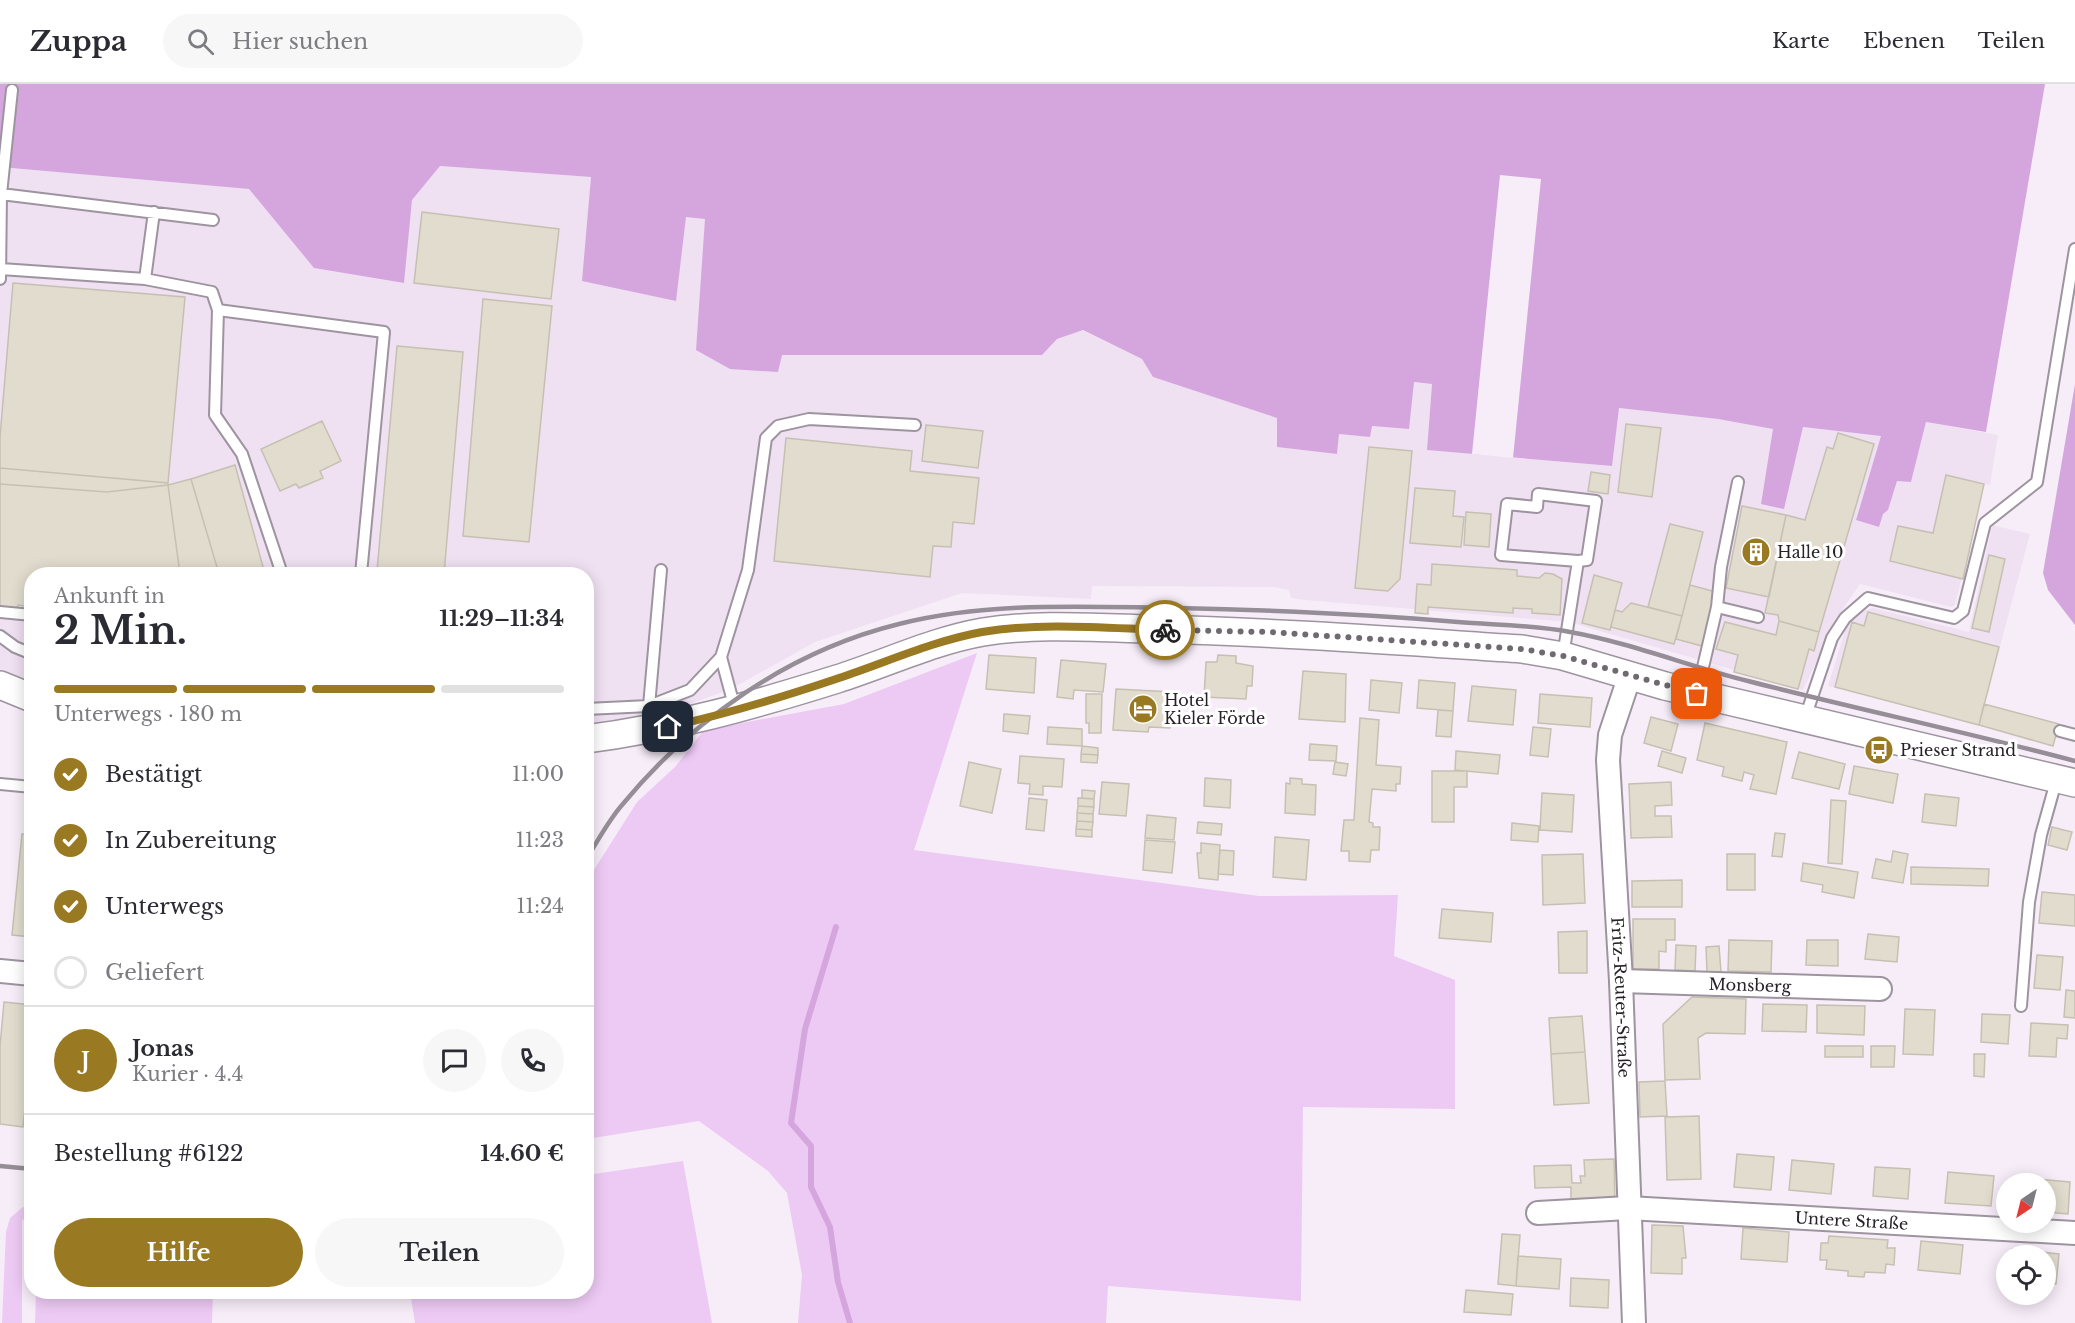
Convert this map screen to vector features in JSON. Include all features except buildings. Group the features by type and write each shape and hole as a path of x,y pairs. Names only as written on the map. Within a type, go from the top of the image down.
{"street":[{"path":"594,738 648,732 735,710 839,678 915,650 981,633 1010,629 1100,628 1269,632 1522,649 1563,656 1697,694 2066,781"},
{"name":"Fritz-Reuter-Straße","path":"1630,675 1610,735 1608,760 1621,981 1634,1323"},
{"path":"0,685 24,695"},
{"path":"0,970 24,973"},
{"name":"Monsberg","path":"1621,981 1880,989"},
{"name":"Untere Straße","path":"1538,1213 1628,1209 2075,1233"}],"lane":[{"path":"0,279 1,194 12,90"},
{"path":"1,194 213,220"},
{"path":"145,279 154,212"},
{"path":"1805,718 1832,638 1845,618 1868,598 1954,618 1963,611 1985,524 2037,482 2075,249"},
{"path":"1,269 145,279 212,292 218,310 215,415 242,454 280,567"},
{"path":"218,310 384,332 362,567"},
{"path":"594,709 649,706 690,690 721,657 748,570 766,438 778,426 809,419 915,424"},
{"path":"1697,694 1717,607 1721,567 1738,482"},
{"path":"1538,494 1596,501 1587,560 1578,561 1501,555 1507,504 1537,507 1538,494"},
{"path":"1563,656 1578,561"},
{"path":"649,706 661,570"},
{"path":"1717,607 1758,617"},
{"path":"0,612 24,614"},
{"path":"0,636 24,651"},
{"path":"721,657 735,710"},
{"path":"2060,730 2075,735"},
{"path":"2021,1006 2029,902 2041,835 2066,781"},
{"path":"0,784 24,786"}],"shaded area":[{"path":"0,84 2045,84 1986,432 1926,422 1911,482 1897,481 1888,510 1883,514 1879,527 1856,520 1881,436 1803,427 1784,509 1761,504 1773,429 1718,419 1619,408 1612,466 1427,450 1432,384 1414,382 1409,429 1372,426 1370,437 1339,434 1337,454 1277,447 1277,418 1153,377 1142,359 1083,330 1057,339 1042,355 782,355 778,372 730,369 696,350 705,219 686,217 676,301 582,281 591,177 440,166 412,200 404,283 314,268 249,189 0,167"},
{"path":"440,166 591,177 583,281 686,216 706,219 696,350 782,355 1041,355 1057,339 1082,330 1142,359 1153,377 1277,418 1277,447 1337,454 1339,434 1370,437 1371,426 1409,429 1413,382 1432,384 1427,450 1611,466 1618,408 1718,419 1774,429 1761,503 1784,508 1803,427 1882,436 1856,519 1879,527 1883,514 1888,509 1897,480 1911,482 1926,422 1998,435 1990,485 1984,484 1955,605 1951,607 1860,584 1836,619 1803,690 1569,622 1305,600 1291,598 1289,590 1275,587 1092,586 1091,599 962,593 815,642 731,689 698,701 632,720 594,724 594,567 24,567 24,684 0,674 0,167 249,189 314,268 403,283 412,200"},
{"path":"2075,384 2075,625 2048,590 2043,573"},
{"path":"1992,525 2030,534 1979,725 1828,686 1847,624 1862,611 1873,608 1969,632"},
{"path":"977,653 914,850 1259,896 1398,895 1394,956 1455,980 1455,1109 1303,1107 1301,1301 1108,1286 1106,1323 798,1323 802,1275 787,1193 768,1171 699,1121 594,1138 594,870 637,802 675,767 704,730 844,704"},
{"path":"683,1161 712,1323 415,1323 411,1299 594,1299 594,1174"},
{"path":"24,1207 22,1323 2,1323 6,1232 10,1218"},
{"path":"36,1299 213,1299 212,1323 35,1323"}],"pier":[{"path":"1500,175 1541,179 1513,458 1472,454"}],"waterway":[{"path":"836,927 805,1029 791,1123 811,1146 811,1187 830,1227 838,1282 850,1323"}],"railway":[{"path":"594,846 617,811 680,744 746,692 782,670 858,636 899,624 933,617 1003,609 1108,607 1283,611 1556,630 1615,642 1748,681 2075,761"},
{"path":"0,1166 24,1168"}],"way so far":[{"path":"1165,630 1269,632 1522,649 1563,656 1697,694"}],"place":[{"name":"Halle 10","path":"1756,552"},
{"name":"Hotel Kieler Förde","path":"1143,709"},
{"name":"Prieser Strand","path":"1879,750"}],"route":[{"path":"668,727 735,710 839,678 915,650 981,633 1010,629 1050,628 1165,630"}]}
